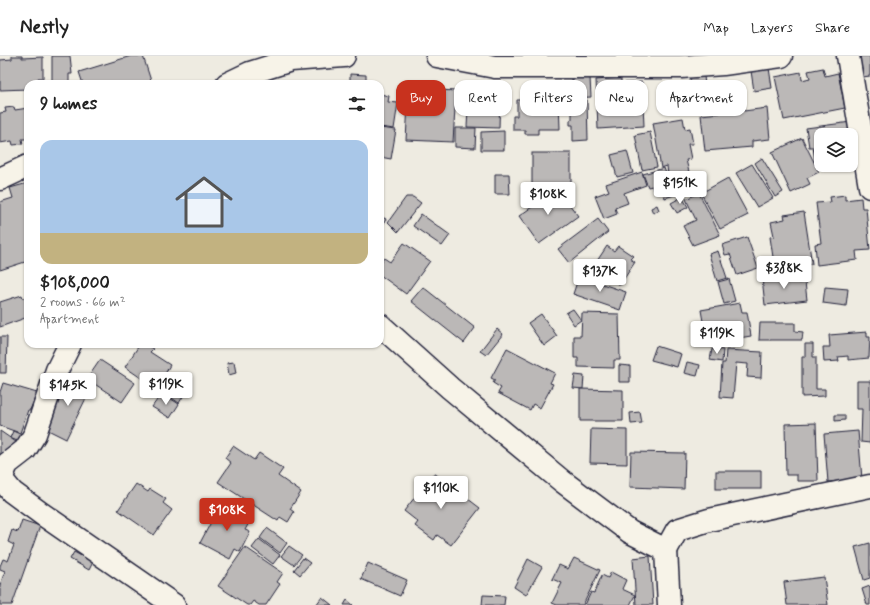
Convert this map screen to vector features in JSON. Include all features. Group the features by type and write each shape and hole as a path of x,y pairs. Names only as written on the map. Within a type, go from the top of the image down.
{"street":[{"path":"236,80 250,73 291,58 344,56"},
{"path":"437,56 495,67 681,67 723,64 782,56"},
{"path":"848,56 870,187"},
{"path":"0,179 24,168"},
{"path":"384,329 450,388 562,481 630,532 666,550"},
{"path":"68,348 57,370 35,434 25,450 7,464 2,475 3,481 12,492 42,514 174,605"},
{"path":"669,605 666,550 677,530 696,524 870,486"}],"building":[{"path":"12,56 22,56 22,58 43,57 43,78 38,78 38,80 24,80 24,89 0,90 0,60 12,59"},
{"path":"52,56 70,56 72,74 69,74 69,80 52,80"},
{"path":"131,56 143,56 151,80 82,80 79,72"},
{"path":"851,56 870,56 870,76 855,78"},
{"path":"769,68 772,88 754,91 751,71"},
{"path":"823,68 825,76 838,73 845,108 784,120 775,77 801,72 802,80 810,78 808,71"},
{"path":"350,74 366,75 366,80 350,80"},
{"path":"704,76 704,80 690,80 690,77"},
{"path":"572,78 590,78 591,97 587,97 587,80 572,80"},
{"path":"621,78 621,80 596,80"},
{"path":"446,90 454,91 453,142 406,140 407,116 446,116"},
{"path":"384,95 389,96 388,102 396,103 394,129 384,128"},
{"path":"517,100 520,100 520,116 560,116 560,129 538,129 538,134 525,134 525,130 513,130 513,116 517,116"},
{"path":"587,100 588,140 573,141 573,125 570,125 570,120 572,119 572,116 587,116"},
{"path":"14,107 15,110 24,109 23,144 13,145 12,141 0,143 0,113 6,112 5,108"},
{"path":"767,108 770,139 752,141 752,147 705,151 701,116 747,116 747,111"},
{"path":"468,116 499,116 499,128 467,127"},
{"path":"597,116 644,116 644,126 598,129"},
{"path":"683,118 685,129 690,128 693,144 688,144 691,159 686,160 689,172 668,175 667,166 661,168 653,123"},
{"path":"851,122 852,128 814,128 814,154 813,147 809,147 806,128"},
{"path":"384,128 396,130 391,159 384,158"},
{"path":"455,128 476,128 475,148 455,147"},
{"path":"504,131 504,150 481,150 481,132"},
{"path":"650,132 657,167 642,170 635,135"},
{"path":"802,138 814,162 814,172 819,172 807,178 810,184 791,193 772,152"},
{"path":"627,151 633,173 617,177 611,155"},
{"path":"532,153 571,153 571,186 532,186"},
{"path":"762,158 783,192 775,197 755,163"},
{"path":"752,164 773,198 757,207 736,173"},
{"path":"664,168 668,179 684,174 688,187 683,188 684,192 665,198 662,188 653,190 652,186 648,187 643,174"},
{"path":"642,172 646,185 624,193 628,203 615,208 617,214 604,219 595,196 609,191 606,184"},
{"path":"495,174 509,174 510,194 495,194"},
{"path":"728,178 748,215 720,229 701,193"},
{"path":"24,184 24,262 0,270 0,202 13,198 10,188"},
{"path":"558,189 578,216 539,244 519,216"},
{"path":"699,193 720,235 693,245 683,226 696,220 686,199"},
{"path":"845,195 845,200 861,198 862,208 866,208 870,250 856,251 857,260 817,265 815,244 821,243 816,203 831,202 830,197"},
{"path":"406,197 413,197 421,203 398,232 388,222"},
{"path":"682,197 688,207 677,213 671,203"},
{"path":"657,205 659,210 653,213 651,208"},
{"path":"804,212 812,264 798,266 797,261 774,264 770,237 774,236 771,222 785,219 784,215"},
{"path":"421,214 450,235 442,246 413,226"},
{"path":"598,219 608,232 569,263 558,249"},
{"path":"747,237 758,268 737,275 730,254 725,255 722,245"},
{"path":"404,243 430,261 406,294 384,278 384,258 390,262"},
{"path":"607,246 614,251 618,246 633,256 630,259 635,262 620,285 593,267"},
{"path":"718,251 727,278 717,281 709,254"},
{"path":"770,262 771,273 760,274 759,263"},
{"path":"797,274 798,283 805,282 807,300 765,305 762,278"},
{"path":"579,276 626,292 620,310 573,294"},
{"path":"729,279 735,301 724,304 718,282"},
{"path":"423,287 475,328 464,343 411,301"},
{"path":"825,287 848,289 846,306 823,303"},
{"path":"22,295 24,298 24,318 0,327 0,302"},
{"path":"740,303 742,312 747,312 751,336 715,342 712,325 704,327 701,310"},
{"path":"573,309 581,320 574,325 566,313"},
{"path":"582,313 619,314 620,360 614,360 614,368 578,367 578,358 574,358 574,336 581,336"},
{"path":"541,314 557,336 544,346 528,323"},
{"path":"760,323 795,323 795,331 803,332 802,340 759,340"},
{"path":"497,329 503,334 486,355 480,351"},
{"path":"867,332 867,337 870,337 869,358 848,360 848,356 838,357 839,361 824,362 823,347 830,347 829,335"},
{"path":"0,337 7,337 6,373 0,373"},
{"path":"805,344 813,344 813,357 816,357 816,389 825,389 825,396 802,397 802,357 805,357"},
{"path":"656,346 681,354 677,367 651,360"},
{"path":"137,348 151,348 153,349 150,352 170,365 165,374 170,377 160,391 125,367"},
{"path":"507,348 555,373 550,383 553,384 540,408 533,404 530,410 498,393 501,388 493,383 495,380 491,378"},
{"path":"712,349 723,350 722,362 710,360"},
{"path":"726,350 762,352 761,378 747,377 748,364 736,363 733,398 720,397 722,363 725,363"},
{"path":"100,360 135,383 122,402 87,379"},
{"path":"234,362 236,373 229,375 227,363"},
{"path":"687,362 700,365 697,376 684,373"},
{"path":"619,365 630,366 630,382 619,382"},
{"path":"70,375 84,381 83,384 91,388 66,439 44,428"},
{"path":"575,375 584,376 583,389 573,388"},
{"path":"857,381 870,381 870,443 861,442 862,409 857,409"},
{"path":"174,382 187,390 179,403 166,394"},
{"path":"3,383 37,393 30,410 28,410 20,433 0,426 0,392"},
{"path":"580,389 623,390 623,421 580,421"},
{"path":"162,393 179,404 170,418 152,407"},
{"path":"640,412 642,423 631,424 630,413"},
{"path":"835,415 845,415 845,420 835,421"},
{"path":"816,423 818,481 797,481 797,475 786,475 785,424"},
{"path":"591,429 627,430 627,464 590,463"},
{"path":"24,430 27,431 22,443 10,438 13,431 22,435"},
{"path":"0,431 16,442 0,463"},
{"path":"858,431 862,479 828,482 824,434"},
{"path":"233,446 254,460 259,453 283,469 278,476 301,492 290,509 294,512 288,522 280,517 278,521 218,482 231,463 225,458"},
{"path":"631,452 685,453 684,489 630,487"},
{"path":"716,471 761,471 761,489 716,489"},
{"path":"434,473 480,508 451,545 437,535 434,540 415,526 418,522 404,511"},
{"path":"136,484 148,492 150,489 166,499 163,503 172,510 154,535 118,510"},
{"path":"221,503 251,519 245,530 250,532 240,552 235,549 230,559 200,543"},
{"path":"22,520 40,526 12,605 0,605 0,585 5,571 0,569 0,566 3,559 8,561 14,545 8,542 12,530 18,532"},
{"path":"267,528 287,543 280,553 260,538"},
{"path":"259,539 280,555 273,564 252,548"},
{"path":"870,543 870,578 864,580 855,547"},
{"path":"289,546 302,555 294,565 281,556"},
{"path":"245,547 283,573 277,582 280,584 266,605 259,605 253,601 250,605 247,605 218,586"},
{"path":"74,552 93,562 89,570 70,559"},
{"path":"650,556 653,605 636,605 633,558"},
{"path":"303,558 310,563 300,575 294,570"},
{"path":"574,558 600,570 583,605 557,605 552,603 562,583 552,579 559,565 568,569"},
{"path":"528,559 542,567 526,595 514,587"},
{"path":"368,563 407,580 400,596 361,579"},
{"path":"611,572 626,580 622,589 635,595 630,605 585,605 591,592 594,593 602,575 608,578"},
{"path":"824,577 828,605 787,605 784,582"},
{"path":"870,586 870,605 867,605 862,589"},
{"path":"483,595 505,596 504,605 482,605"},
{"path":"322,597 332,605 316,605"},
{"path":"347,600 353,605 344,605"}]}
